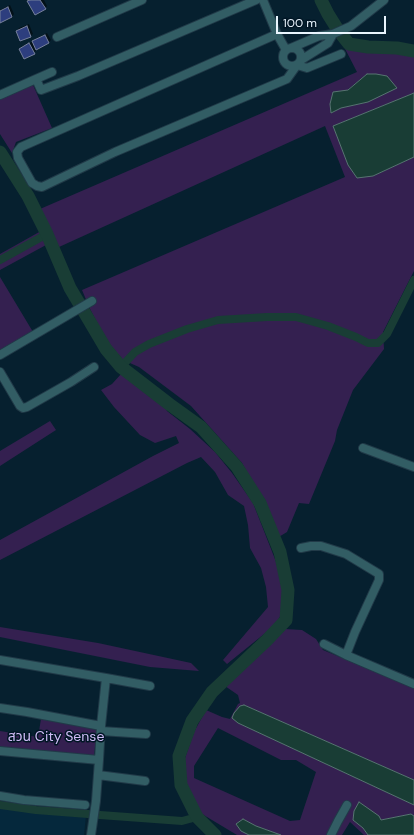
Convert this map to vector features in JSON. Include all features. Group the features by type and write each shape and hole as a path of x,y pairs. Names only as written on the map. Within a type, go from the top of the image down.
{"street":[{"path":"57,37 142,0"},
{"path":"36,79 41,90 85,73 256,0"},
{"path":"263,0 277,34 288,49"},
{"path":"334,34 328,43 291,67 286,64 283,59 283,56 288,49 319,36 334,34 351,26 384,0"},
{"path":"277,34 21,147 17,152 18,158 32,183 42,187 115,152 287,79 299,63 301,54 294,48 288,49"},
{"path":"299,63 307,68 341,54"},
{"path":"0,95 52,72"},
{"path":"0,355 92,301"},
{"path":"0,372 20,406 23,408 71,382 94,367"},
{"path":"363,448 414,467"},
{"path":"301,548 321,546 346,554 379,574 379,580 346,655"},
{"path":"324,644 414,684"},
{"path":"0,660 150,686"},
{"path":"90,835 96,801 106,678"},
{"path":"0,708 27,712 101,728 146,734"},
{"path":"0,750 99,760"},
{"path":"98,775 145,781"},
{"path":"0,796 24,800 85,805"},
{"path":"331,835 347,805"}],"shaded area":[{"path":"367,74 387,76 397,88 368,102 341,108 331,113 330,104 333,92 348,90"},
{"path":"414,93 414,157 373,176 357,178 348,165 333,126"},
{"path":"244,705 414,780 414,805 238,723 232,718 240,706"},
{"path":"359,802 379,816 381,820 411,814 414,816 414,835 368,835 363,828 353,820 354,811"},
{"path":"0,808 46,814 86,815 84,835 0,835"},
{"path":"243,819 256,826 281,835 249,835 241,831 236,824"}],"green space":[{"path":"340,39 352,39 391,51 414,56 414,93 333,126 373,176 414,157 414,271 383,332 384,349 353,390 337,430 335,441 309,504 299,503 287,532 277,538 275,525 242,463 191,406 139,367 123,360 106,340 82,290 345,177 325,126 59,247 40,209 357,72","holes":["367,74 368,102 341,108 331,113 330,104"]},
{"path":"33,85 52,128 16,142 12,153 0,134 0,99"},
{"path":"41,231 46,245 0,270 0,254"},
{"path":"0,277 33,332 0,351"},
{"path":"122,373 162,403 167,411 190,429 215,452 232,473 253,503 282,577 283,612 274,626 227,664 223,660 268,607 266,587 261,568 250,548 248,525 244,506 228,495 215,472 201,457 0,560 0,540 179,443 176,436 155,443 140,435 114,407 101,390 112,384"},
{"path":"50,421 56,430 0,466 0,451"},
{"path":"0,627 98,643 191,663 199,671 150,667 0,637"},
{"path":"285,629 302,630 316,639 323,650 414,688 414,780 244,705 238,723 414,805 414,816 411,814 381,820 353,820 363,828 368,835 364,835 350,822 342,835 281,835 256,826 243,819 241,831 249,835 237,835 197,811 187,794 184,761 194,732 206,710 230,719 240,703 238,695 225,686","holes":["218,728 281,760 296,760 316,772 300,820 290,821 194,778 194,766"]},
{"name":"สวน City Sense","path":"41,719 97,729 94,756 0,747 0,731 38,737"}],"building":[{"path":"40,0 46,9 35,15 27,1"},
{"path":"8,7 12,17 0,23 0,11"},
{"path":"27,26 31,37 20,41 16,31"},
{"path":"45,35 49,43 36,50 32,41"},
{"path":"29,43 35,54 24,59 19,49"}],"waterway":[{"path":"321,0 338,30 349,44 414,51"},
{"path":"0,152 28,196 47,234 70,288 106,349 121,367 201,427 237,467 260,503 280,552 288,590 286,620 212,692 192,721 179,756 181,785 197,817 215,835"},
{"path":"0,260 47,234"},
{"path":"121,367 135,352 149,344 187,329 218,320 296,317 328,326 368,343 378,343 387,334 414,280"},
{"path":"0,805 36,810 88,814"},
{"path":"100,815 182,821 197,817"}]}
